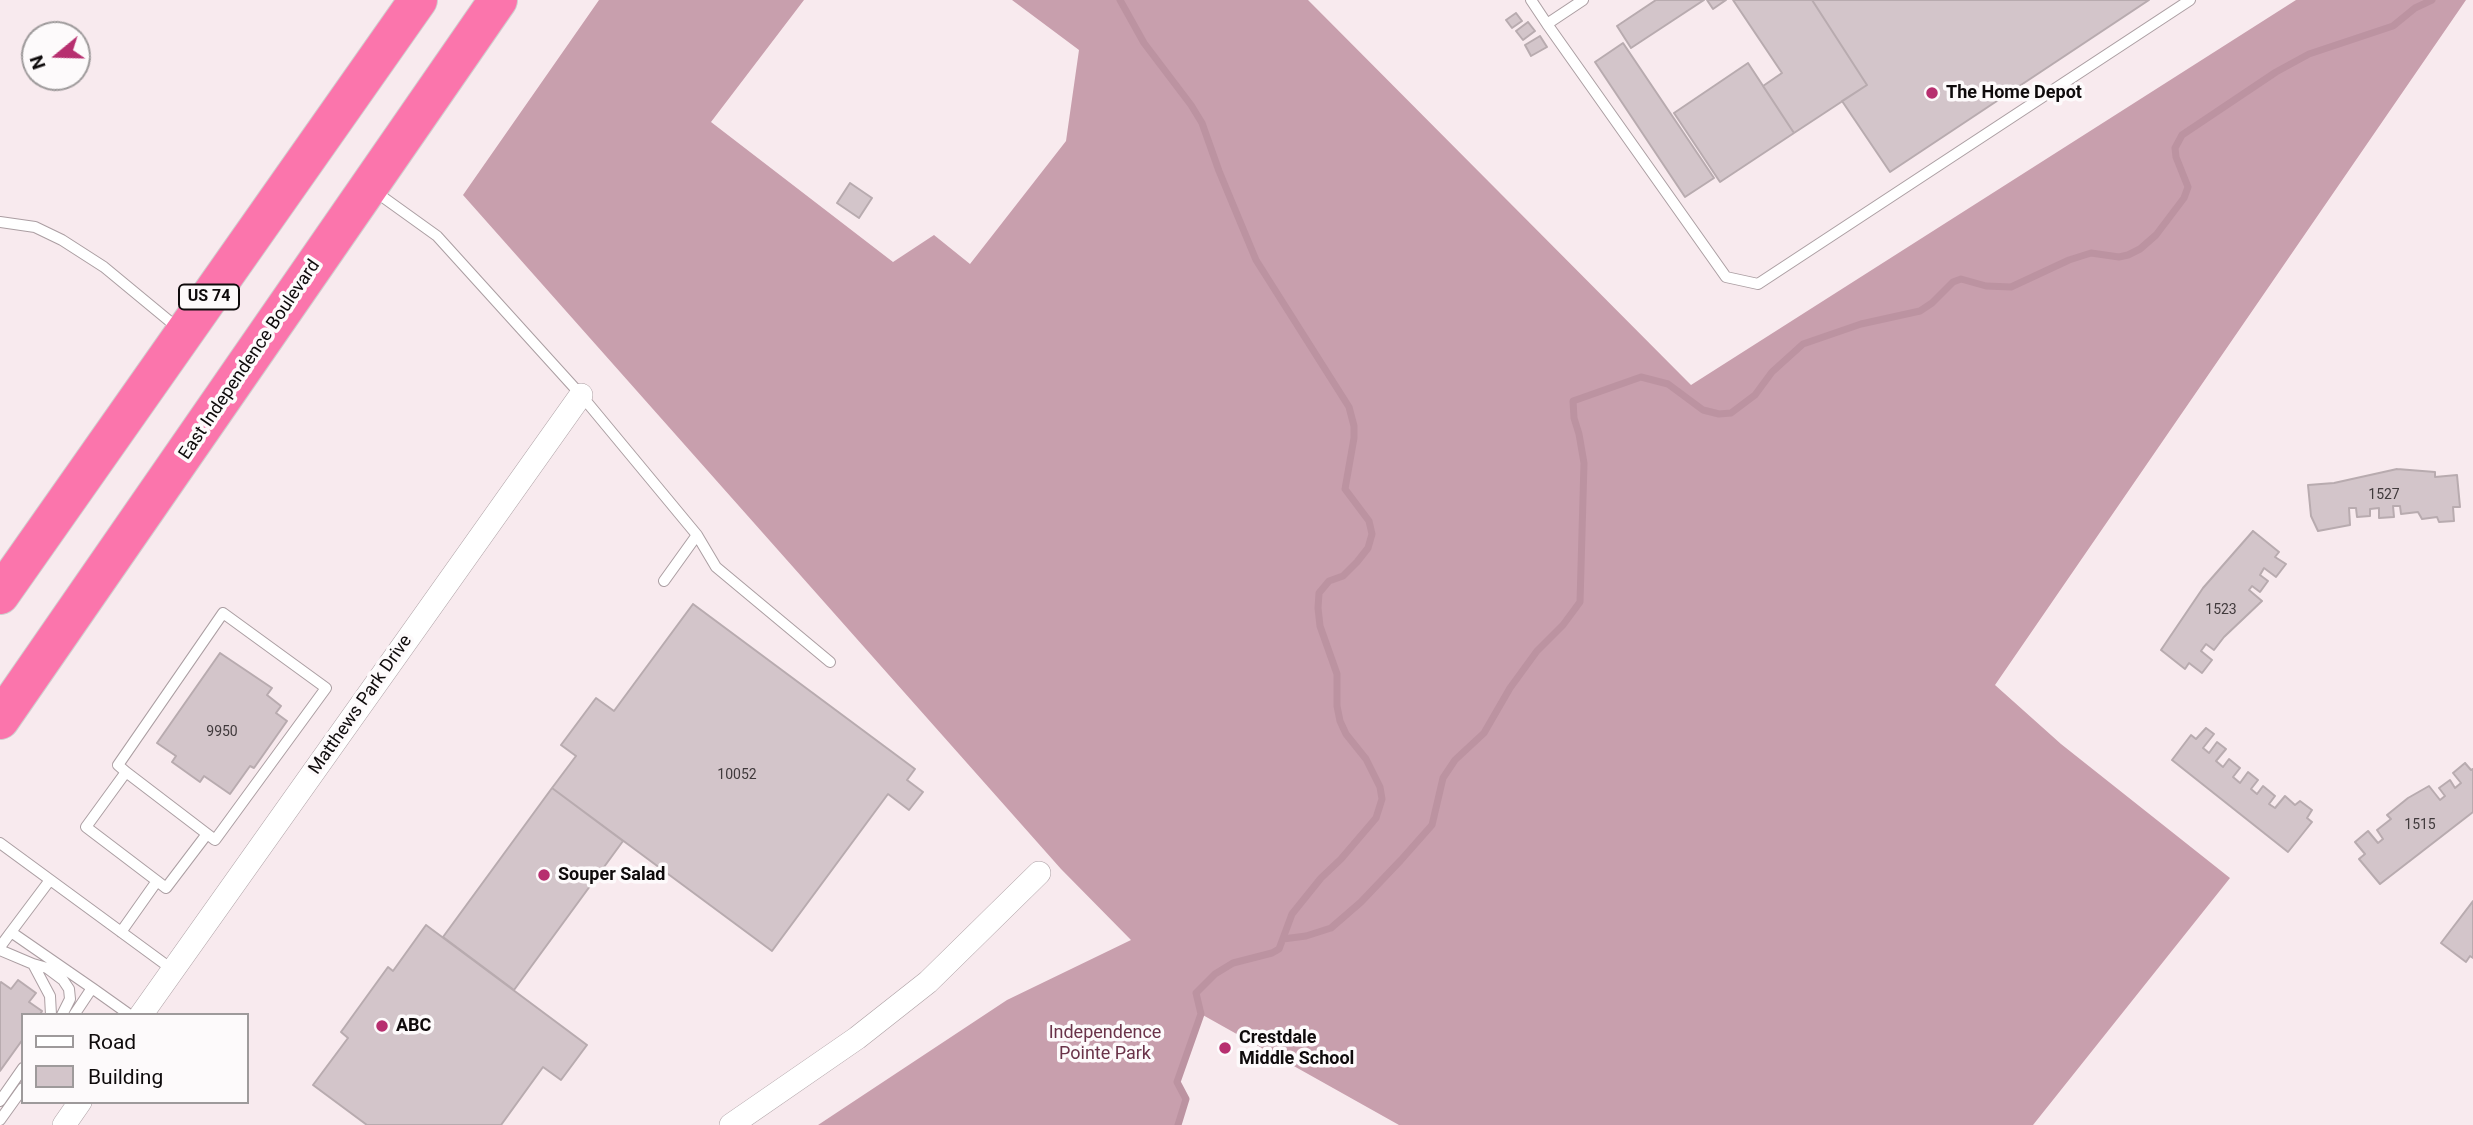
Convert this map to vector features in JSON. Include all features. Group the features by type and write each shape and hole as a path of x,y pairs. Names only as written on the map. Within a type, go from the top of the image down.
{"highway":[{"name":"US 74","path":"0,595 418,0"},
{"name":"East Independence Boulevard","path":"0,720 498,0"}],"street":[{"name":"Matthews Park Drive","path":"142,1013 581,395"},
{"path":"731,1125 857,1038 928,982 1039,873"},
{"path":"64,1125 79,1104"}],"lane":[{"path":"1531,0 1726,277 1758,284 2190,0"},
{"path":"1547,24 1583,0"},
{"path":"369,187 437,236 581,395 697,535 716,568 830,662"},
{"path":"0,222 36,228 62,240 104,267 184,333"},
{"path":"664,581 697,535"},
{"path":"223,612 326,688 215,840 126,772 118,765 223,612"},
{"path":"126,772 86,827 166,888 206,834"},
{"path":"0,843 173,970"},
{"path":"51,880 0,948 47,968 63,980 69,989 70,999 63,1013"},
{"path":"121,932 157,881"},
{"path":"12,932 127,1013"},
{"path":"33,964 50,996 51,1013"},
{"path":"75,1013 92,988"},
{"path":"0,1101 21,1071"},
{"path":"0,1120 21,1091"}],"green space":[{"name":"Independence Pointe Park","path":"599,0 804,0 711,122 893,262 934,235 970,264 1066,141 1079,50 1012,0 1308,0 1691,385 2296,0 2466,0 1995,685 2061,744 2230,878 2033,1125 1399,1125 1201,1014 1177,1082 1186,1099 1178,1125 818,1125 1007,1000 1131,940 1061,869 463,195"}],"building":[{"path":"1656,0 1704,0 1631,48 1617,26"},
{"path":"1707,0 1726,0 1713,9"},
{"path":"1733,0 1812,0 1867,85 1794,133 1763,86 1782,73"},
{"name":"The Home Depot","path":"1812,0 2149,0 1890,172 1842,101 1867,85"},
{"path":"1516,13 1522,21 1512,28 1506,20"},
{"path":"1528,22 1535,31 1523,40 1516,31"},
{"path":"1540,36 1547,47 1531,56 1525,45"},
{"path":"1623,43 1714,178 1685,197 1595,62"},
{"path":"1748,63 1794,133 1720,182 1674,113"},
{"path":"850,183 872,198 859,218 837,203"},
{"path":"2397,469 2435,472 2435,477 2457,475 2460,507 2453,507 2454,521 2439,522 2437,517 2422,519 2418,512 2401,514 2400,506 2393,506 2394,517 2379,518 2379,508 2370,509 2370,516 2357,517 2356,508 2349,508 2350,525 2318,531 2311,516 2308,485 2334,483"},
{"path":"2253,531 2279,552 2275,557 2286,564 2276,577 2264,568 2260,575 2268,581 2260,592 2252,586 2249,590 2262,601 2214,650 2206,644 2201,651 2212,660 2202,673 2189,663 2185,669 2161,650 2203,588"},
{"path":"693,604 915,769 907,780 923,792 909,810 888,794 772,951 552,788 576,756 561,745 596,698 614,711"},
{"path":"220,653 272,688 267,695 281,706 276,713 287,721 254,768 250,766 230,794 204,776 200,782 172,762 176,756 157,743"},
{"path":"2206,728 2214,734 2203,748 2209,753 2217,742 2226,749 2216,761 2223,767 2229,759 2240,768 2233,777 2240,783 2248,772 2258,780 2251,789 2257,794 2263,786 2275,796 2269,804 2275,808 2285,796 2295,805 2300,801 2312,810 2307,818 2312,822 2288,852 2172,760 2191,735 2196,739"},
{"path":"2465,763 2473,769 2473,812 2380,884 2359,859 2365,854 2355,842 2368,831 2378,843 2383,839 2377,830 2391,819 2387,815 2429,786 2440,800 2445,796 2439,788 2450,780 2455,788 2461,783 2453,773"},
{"path":"552,788 623,841 514,990 443,937"},
{"path":"2473,901 2473,958 2470,956 2466,962 2441,943"},
{"path":"426,925 587,1045 561,1080 543,1067 501,1125 367,1125 313,1085 348,1038 341,1032 388,967 393,971"},
{"path":"18,980 36,993 29,1002 42,1011 21,1013 21,1042 0,1071 1,982 11,989"}],"waterway":[{"path":"1120,0 1144,43 1202,123 1256,260 1349,407 1354,438 1345,489 1369,521 1372,534 1368,548 1357,562 1343,576 1329,581 1319,593 1318,608 1320,626 1337,674 1340,721 1346,734 1366,759 1380,787 1382,799 1376,818 1292,914 1279,949 1233,963 1215,974 1196,993 1201,1014 1177,1082 1186,1099 1178,1125"},
{"path":"1283,939 1306,936 1331,928 1361,902 1432,825 1443,778 1455,760 1484,733 1510,688 1537,651 1563,625 1580,602 1584,463 1573,401 1641,377 1668,384 1703,410 1719,414 1731,413 1755,395 1772,372 1803,344 1861,324 1920,311 1953,282 1961,279 1986,286 2011,287 2069,260 2091,253 2119,257 2128,255 2156,235 2184,198 2188,187 2175,148 2182,135 2276,72 2309,54 2393,26 2415,8 2432,0"}],"place":[{"name":"The Home Depot","path":"1932,93"},
{"name":"Souper Salad","path":"544,875"},
{"name":"ABC","path":"382,1026"},
{"name":"Crestdale Middle School","path":"1225,1048"}]}
